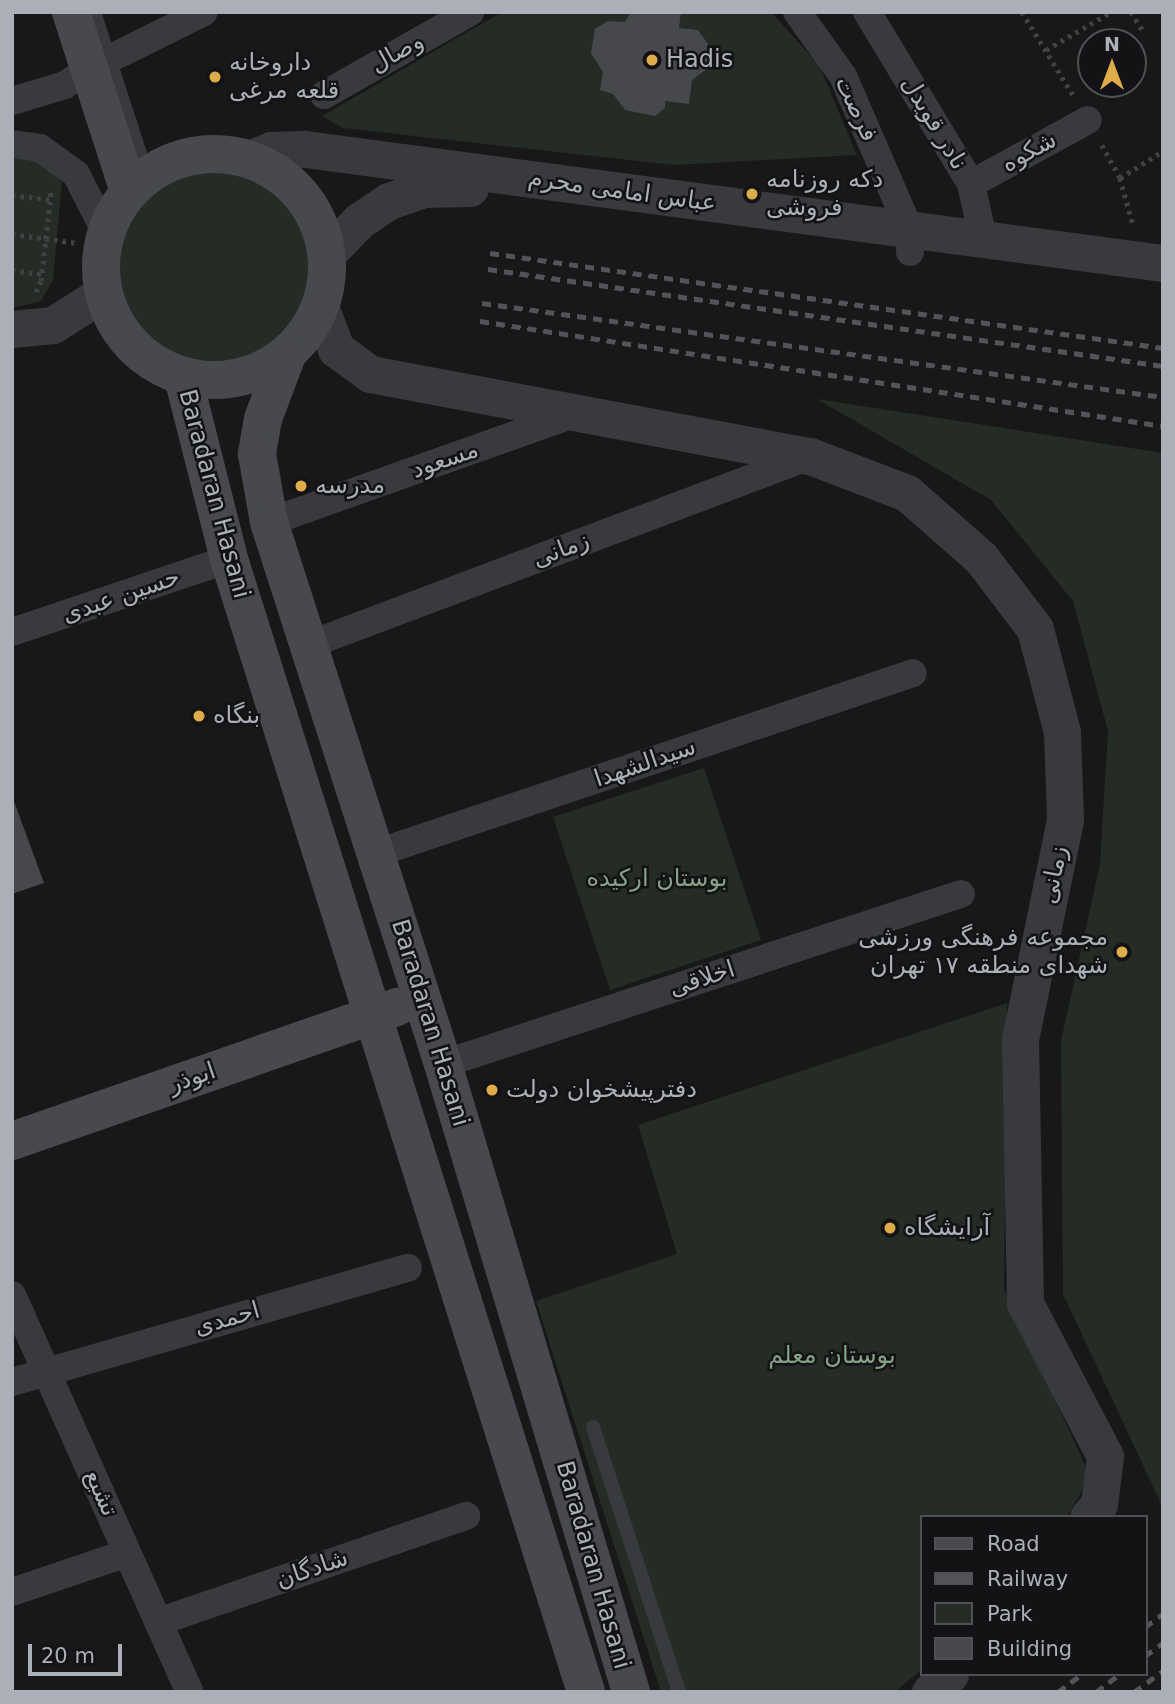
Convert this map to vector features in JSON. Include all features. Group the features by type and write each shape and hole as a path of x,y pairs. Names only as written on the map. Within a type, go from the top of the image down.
{"main road":[{"path":"71,12 99,65 138,184"},
{"path":"217,154 249,159 278,173 302,195 319,222 328,253 328,281 321,309 307,334 287,355 256,374 220,381 183,377 155,364 131,346 113,321 103,293 104,239 138,184 192,156 217,154"},
{"name":"Baradaran Hasani","path":"287,355 262,419 257,454 269,522 311,644 443,1063 631,1692"},
{"name":"Baradaran Hasani","path":"183,377 229,559 538,1530 586,1692"},
{"path":"309,816 360,800"},
{"name":"ابوذر","path":"12,1141 422,999"}],"street":[{"path":"12,101 65,85 204,12"},
{"name":"وصال","path":"324,95 470,12"},
{"name":"فرصت","path":"797,12 843,76 910,242"},
{"name":"نادر قویدل","path":"867,12 971,184 984,242"},
{"name":"شکوه","path":"971,184 1088,120"},
{"path":"12,144 40,148 76,174 104,239"},
{"name":"عباس امامی محرم","path":"249,159 271,150 305,149 910,242 1163,284"},
{"name":"عباس امامی محرم","path":"328,253 359,221 389,201 423,189 465,187 910,242 984,242 1163,263"},
{"path":"12,329 53,325 103,293"},
{"name":"زمانی","path":"321,309 336,349 370,374 810,456 906,493 981,558 1035,629 1062,732 1065,820 1020,1040 1025,1303 1105,1455 1099,1504 1090,1515"},
{"name":"مسعود","path":"269,522 580,412"},
{"name":"زمانی","path":"311,644 810,456"},
{"name":"حسین عبدی","path":"12,632 229,559"},
{"name":"سیدالشهدا","path":"377,853 912,673"},
{"name":"اخلاقی","path":"443,1063 961,894"},
{"name":"احمدی","path":"12,1382 46,1370 408,1268"},
{"name":"تشیع","path":"12,1295 190,1692"},
{"name":"شادگان","path":"158,1622 466,1516"},
{"path":"12,1592 127,1553"},
{"path":"930,1692 948,1676"}],"lane":[{"path":"94,12 99,65"},
{"path":"593,1427 679,1692"}],"path":[{"path":"1045,51 1111,12"},
{"path":"1131,12 1141,28"},
{"path":"1120,177 1163,151"},
{"path":"33,296 42,274 50,200 48,179"},
{"path":"12,195 50,200"},
{"path":"12,234 46,238 104,239"},
{"path":"12,270 42,274"}],"green space":[{"path":"502,12 771,12 819,65 857,155 674,165 343,128 322,116"},
{"path":"12,155 35,158 62,182 53,280 41,301 12,308"},
{"path":"216,170 253,177 285,198 306,230 313,267 306,304 285,336 253,357 216,364 179,357 147,336 126,304 119,267 126,230 147,198 179,177"},
{"name":"مجموعه فرهنگی ورزشی شهدای منطقه ۱۷ تهران","path":"817,399 1163,453 1163,1508 1063,1294 1061,1041 1100,864 1108,731 1073,601 991,500"},
{"name":"بوستان ارکیده","path":"704,768 761,940 610,990 553,817"},
{"name":"بوستان معلم","path":"1007,1003 1004,1289 1090,1476 1068,1515 920,1515 920,1671 895,1692 661,1692 536,1301 677,1254 638,1125"}],"building":[{"name":"Hadis","path":"631,12 681,12 679,28 698,30 708,44 708,68 692,80 689,104 665,101 665,108 655,116 625,110 613,94 600,90 603,72 591,53 595,29 608,21 625,22"},
{"path":"12,796 44,883 12,894"}],"railway":[{"path":"490,253 1163,348"},
{"path":"488,269 1163,366"},
{"path":"482,303 1163,397"},
{"path":"480,321 1163,426"},
{"path":"1147,1626 1163,1614"},
{"path":"1147,1655 1163,1643"},
{"path":"1134,1692 1163,1671"},
{"path":"1058,1692 1079,1676"},
{"path":"1096,1692 1117,1676"}],"place":[{"name":"Hadis","path":"652,60"},
{"name":"داروخانه قلعه مرغی","path":"215,77"},
{"name":"دکه روزنامه فروشی","path":"752,194"},
{"name":"مدرسه","path":"301,486"},
{"name":"بنگاه","path":"199,716"},
{"name":"مجموعه فرهنگی ورزشی شهدای منطقه ۱۷ تهران","path":"1122,952"},
{"name":"دفترپیشخوان دولت","path":"492,1090"},
{"name":"آرایشگاه","path":"890,1228"}]}
